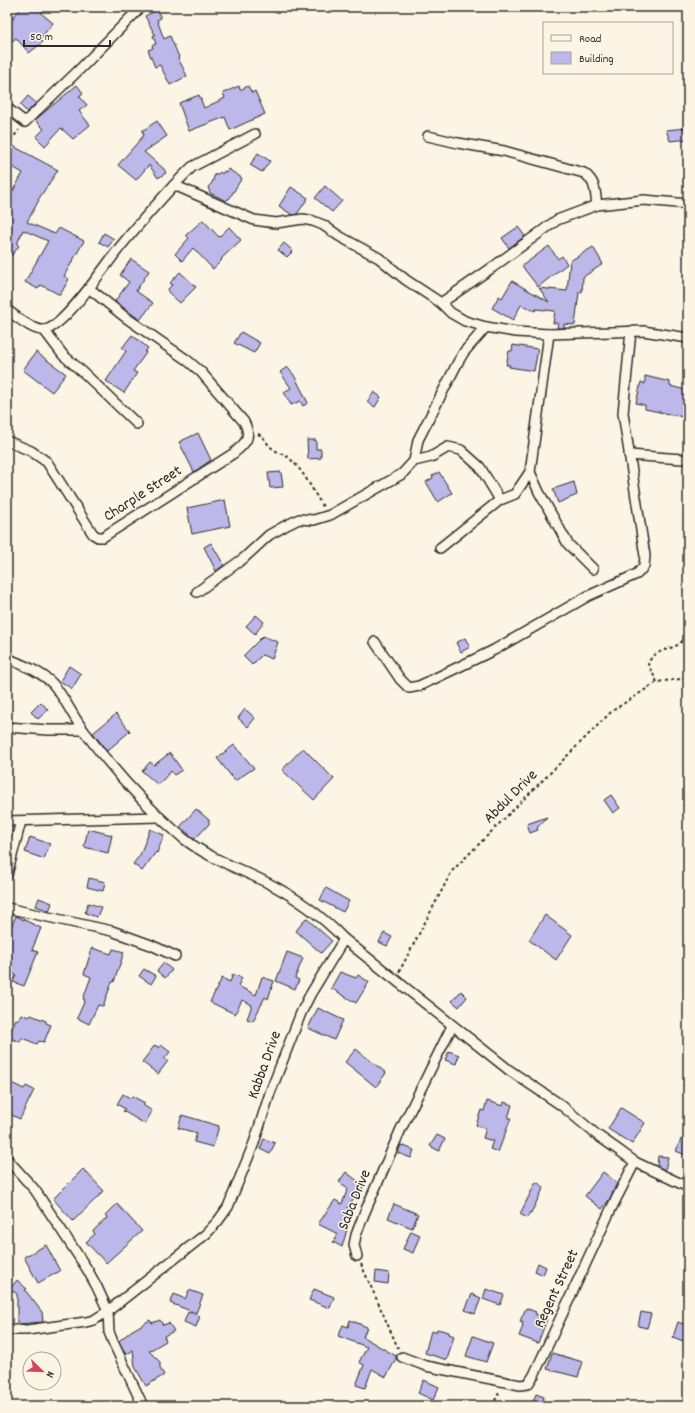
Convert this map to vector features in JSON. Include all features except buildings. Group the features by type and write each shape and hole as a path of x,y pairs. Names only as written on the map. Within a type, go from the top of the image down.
{"street":[{"path":"7,108 25,122 140,8"},
{"path":"7,310 27,324 36,328 44,330 52,328 90,289 119,248 174,185 192,167 255,134"},
{"path":"428,136 504,151 584,173 591,178 597,205"},
{"path":"174,185 254,220 276,223 303,219 313,220 378,258 406,280 441,303 451,313 465,321 486,327 516,332 549,334 643,331 688,338"},
{"path":"441,303 557,220 597,205 644,200 688,204"},
{"path":"90,289 125,317 187,360 201,372 244,422 248,429"},
{"path":"197,592 244,558 269,535 299,519 314,520 330,515 402,474 414,461 418,440 458,362 464,352 486,327"},
{"path":"44,330 63,355 137,424"},
{"path":"375,642 400,679 409,688 419,686 494,650 588,596 637,574 644,566 645,556 623,413 631,331"},
{"path":"440,548 500,500 515,494 530,472 549,334"},
{"name":"Charple Street","path":"7,441 31,451 47,462 93,534 98,537 103,537 234,453 243,445 248,436 248,429"},
{"path":"414,461 431,457 448,447 461,450 480,467 500,500"},
{"path":"629,455 682,459"},
{"path":"530,472 539,492 568,544 593,569"},
{"path":"7,658 37,673 51,683 82,730 111,766 159,817 184,839 209,855 292,896 318,914 344,939 452,1026 509,1070 561,1105 597,1135 635,1162 688,1187"},
{"path":"7,727 48,730 82,730"},
{"path":"7,821 159,817"},
{"path":"7,875 21,821"},
{"path":"7,908 112,931 151,945 175,956"},
{"name":"Kabba Drive","path":"7,1330 27,1330 94,1320 108,1311 206,1234 218,1221 228,1207 254,1143 272,1088 301,1012 344,939"},
{"name":"Saba Drive","path":"357,1256 354,1245 364,1214 401,1129 452,1026"},
{"path":"7,1159 35,1190 87,1269 108,1311 109,1332 113,1342 143,1406"},
{"name":"Regent Street","path":"504,1383 520,1385 528,1384 534,1376 611,1209 635,1162"},
{"path":"402,1357 426,1366 504,1383"}],"path":[{"path":"7,145 25,122"},
{"path":"248,429 262,436 273,450 280,452 290,459 308,480 318,499 330,515"},
{"path":"657,682 648,664 650,658 655,654 680,644 686,635 688,624"},
{"name":"Abdul Drive","path":"395,980 452,871 612,711 657,682 688,678"},
{"name":"Saba Drive","path":"357,1256 402,1357"},
{"path":"492,1406 504,1383"}]}
